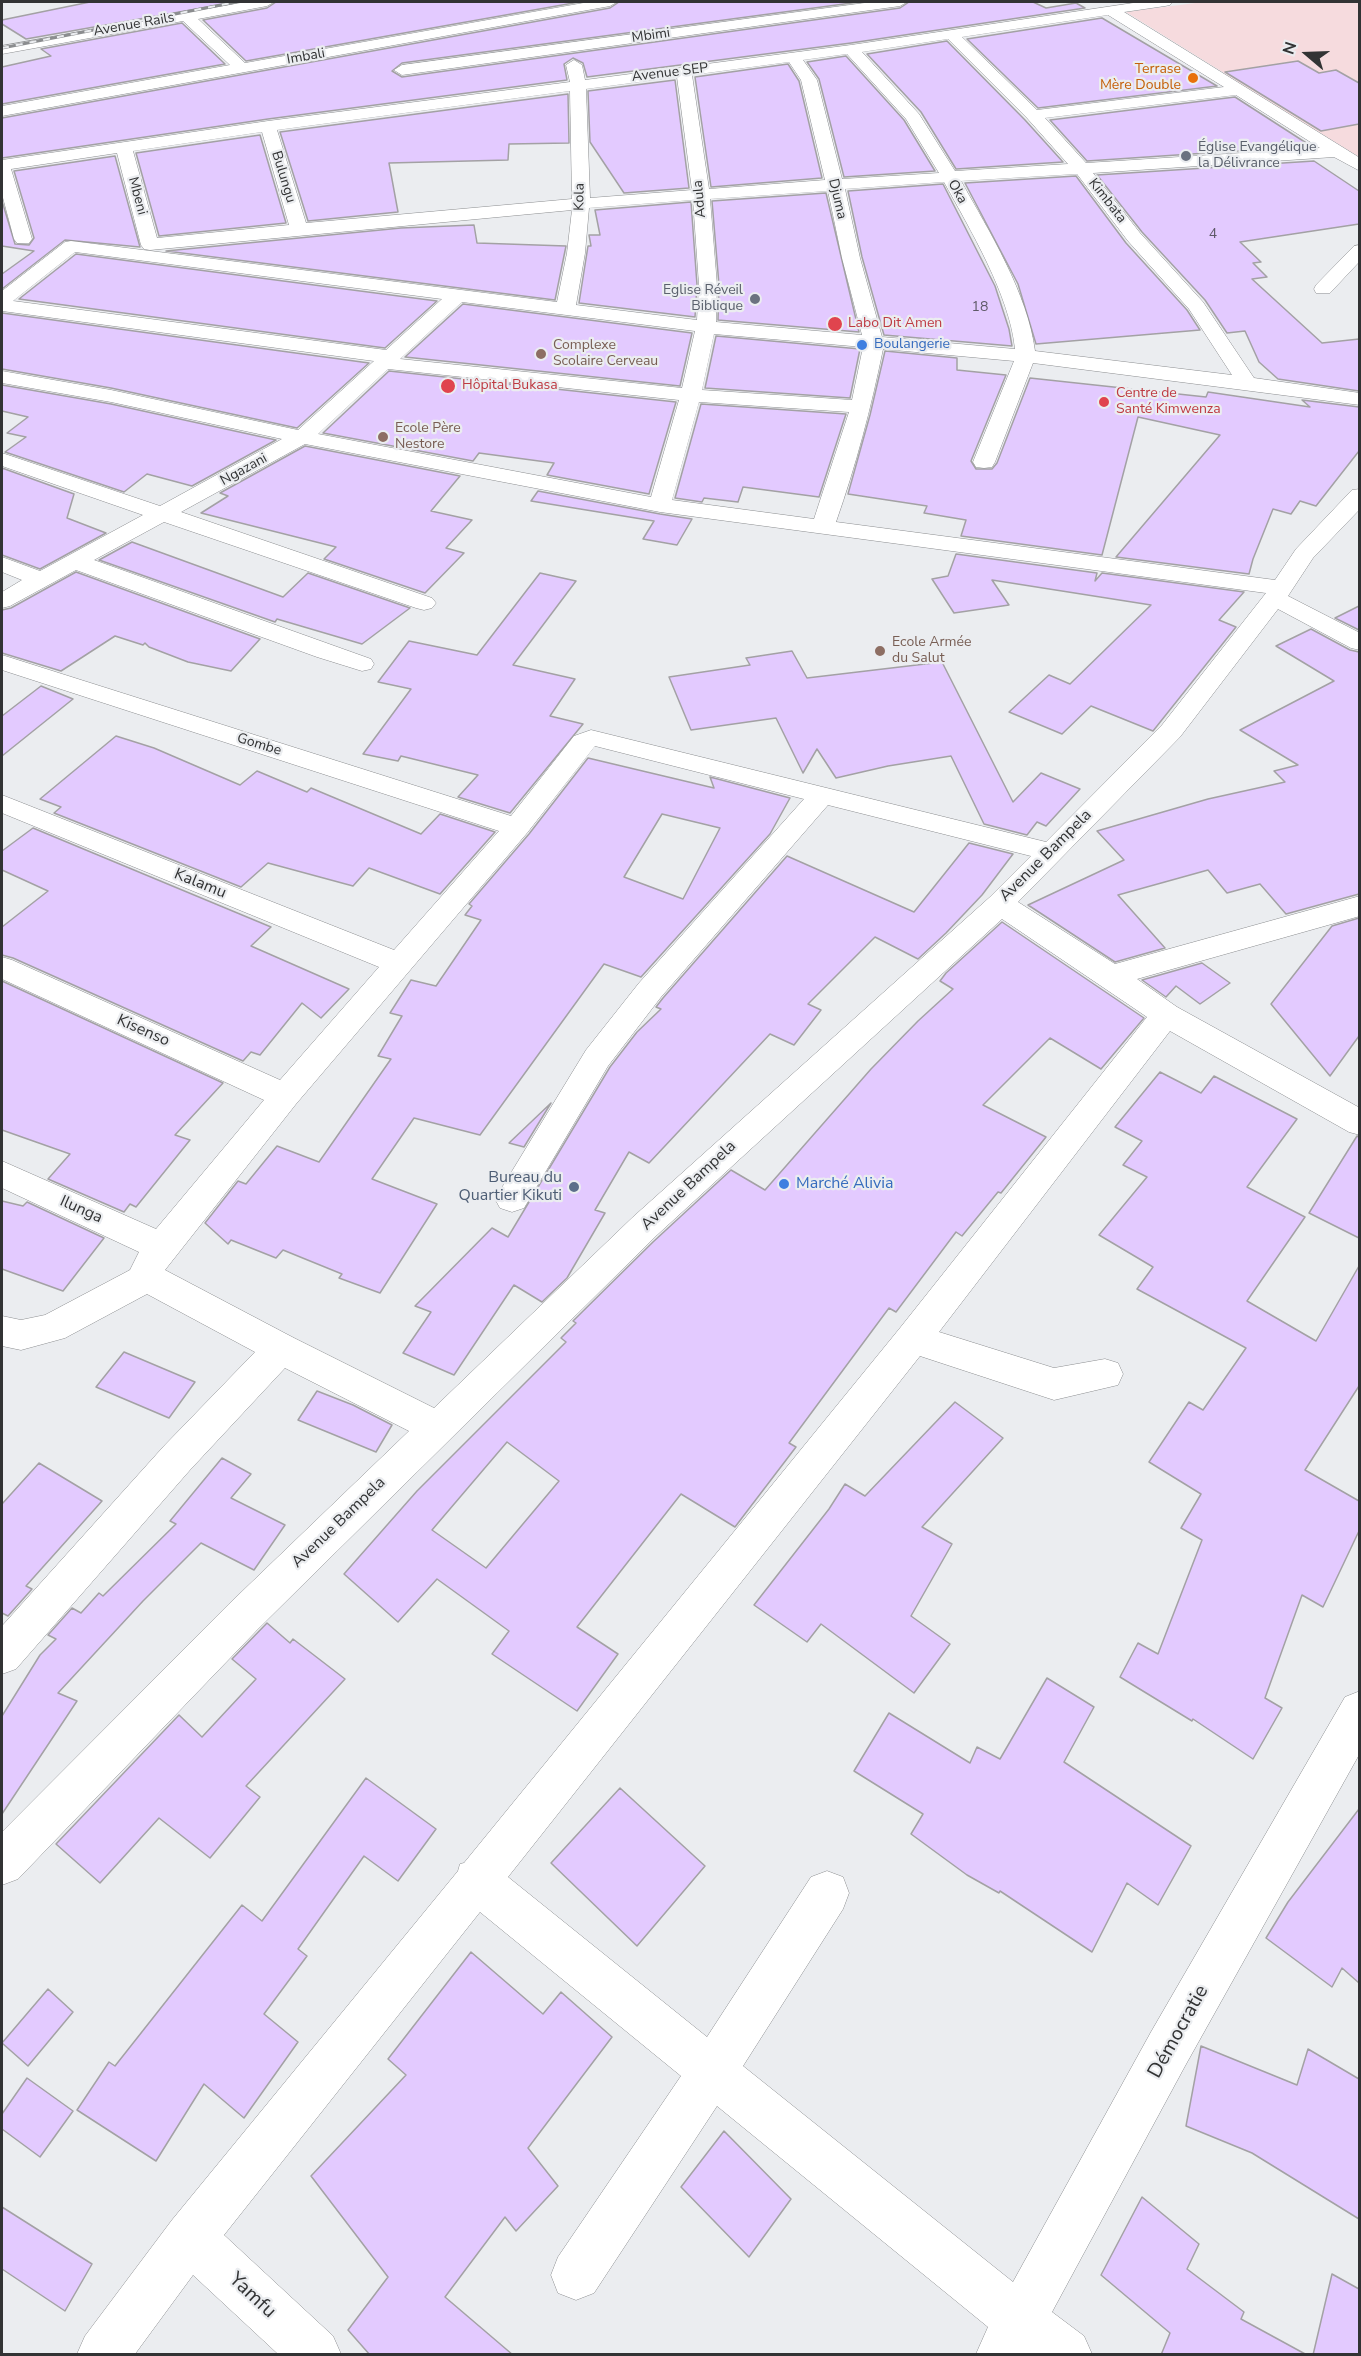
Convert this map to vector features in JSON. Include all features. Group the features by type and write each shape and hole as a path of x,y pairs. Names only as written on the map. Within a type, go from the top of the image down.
{"street":[{"name":"Avenue Rails","path":"2,50 267,2"},
{"name":"Imbali","path":"2,111 610,2"},
{"name":"Mbimi","path":"402,70 900,2"},
{"name":"Avenue SEP","path":"2,165 268,126 794,57 1071,14 1165,2"},
{"path":"1056,6 1071,14"},
{"path":"1109,9 1359,166"},
{"name":"Kola","path":"555,11 571,46 578,85 580,203 576,253 566,307"},
{"path":"186,16 242,68"},
{"name":"Kimbata","path":"950,33 1033,115 1081,168 1134,237 1196,306 1247,383"},
{"name":"Oka","path":"851,49 911,115 935,149 1004,284 1028,345 1026,356"},
{"name":"Djuma","path":"794,57 809,80 850,258 874,344"},
{"name":"Adula","path":"660,505 691,395 706,327 708,285 701,196 684,71"},
{"path":"1033,115 1241,90"},
{"name":"Bulungu","path":"268,126 299,228"},
{"name":"Mbeni","path":"124,147 150,245"},
{"path":"102,250 299,228 580,203 1337,152"},
{"path":"2,165 35,241"},
{"path":"2,238 457,297 566,307 706,327 1026,356 1359,399"},
{"path":"2,300 71,246"},
{"path":"1323,289 1359,250"},
{"name":"Ngazani","path":"2,601 302,437 457,297"},
{"path":"2,305 387,360 691,395 861,406"},
{"path":"823,526 843,470 861,406 874,344"},
{"path":"984,462 1026,356"},
{"path":"2,377 111,396 302,437 660,505 823,526 1278,593 1359,643"},
{"path":"2,459 424,603"},
{"name":"Avenue Bampela","path":"2,1863 243,1617 645,1226 1000,904 1171,731 1278,593 1304,554 1359,495"},
{"path":"76,562 362,664"},
{"path":"2,564 39,579"},
{"name":"Gombe","path":"2,662 137,709 299,757 518,827"},
{"path":"2,1330 21,1335 52,1328 155,1262 285,1096 518,827 583,742 591,738 1051,852"},
{"path":"512,1198 597,1058 650,990 823,794"},
{"name":"Kalamu","path":"2,803 400,964"},
{"path":"1000,904 1111,976 1166,1015 1358,1120"},
{"path":"1111,976 1359,906"},
{"name":"Kisenso","path":"2,967 285,1096"},
{"path":"103,2355 190,2238 913,1339 1166,1015"},
{"name":"Ilunga","path":"2,1174 155,1262 281,1349 439,1428"},
{"path":"913,1339 1054,1384 1105,1374"},
{"path":"2,1655 177,1458 281,1349"},
{"name":"Démocratie","path":"1011,2338 1168,2049 1359,1711"},
{"path":"476,1880 711,2073 1011,2338 1066,2355"},
{"path":"576,2275 711,2073 826,1893"},
{"name":"Yamfu","path":"190,2238 315,2355"}],"shaded area":[{"path":"1203,2 1359,2 1359,157 1126,12"}],"building":[{"path":"90,2 236,2 26,39 2,24 2,20"},
{"path":"276,2 579,2 246,61 203,20 267,8"},
{"path":"619,2 859,2 402,63 392,71 402,77 900,8 909,2 1033,2 1046,8 1076,3 1085,8 851,43 587,77 583,63 573,58 564,64 567,80 268,119 2,158 2,118 610,8"},
{"path":"1102,18 1217,86 1038,108 967,39"},
{"path":"182,23 225,64 2,104 2,67 51,56 41,49"},
{"path":"947,41 1063,162 956,169 921,112 867,54"},
{"path":"846,56 904,120 935,171 844,177 819,79 807,62"},
{"path":"1298,61 1319,73 1336,70 1359,83 1359,124 1321,131 1225,72"},
{"path":"788,64 799,81 822,178 711,187 695,77"},
{"path":"675,80 689,188 624,193 590,142 588,91"},
{"path":"568,94 569,143 509,144 508,160 389,163 398,212 308,221 280,132"},
{"path":"1235,97 1311,146 1087,161 1050,120"},
{"path":"260,135 286,223 159,236 136,153"},
{"path":"115,156 140,247 65,240 2,289 2,274 34,251 2,246 2,201 15,244 29,245 34,238 14,171"},
{"path":"1314,161 1359,191 1359,224 1240,242 1261,262 1253,263 1267,277 1252,279 1322,343 1359,339 1359,391 1278,379 1259,362 1245,331 1227,333 1205,300 1142,232 1097,175"},
{"path":"1076,176 1126,243 1187,310 1200,330 1036,344 1018,284 965,183"},
{"path":"943,184 995,286 1012,346 884,335 862,257 848,191"},
{"path":"826,193 859,332 718,320 719,285 712,201"},
{"path":"691,202 697,285 695,317 579,303 588,246 591,246 589,235 600,235 595,210"},
{"path":"474,225 477,243 566,246 555,300 166,251 401,228"},
{"path":"76,254 437,301 385,348 19,299"},
{"path":"463,304 692,333 680,386 405,357"},
{"path":"2,313 369,363 297,428 111,388 2,369"},
{"path":"716,336 860,349 850,398 705,388"},
{"path":"885,351 957,358 957,370 1006,375 971,461 976,469 992,469 997,463 1030,378 1206,397 1208,392 1310,407 1302,400 1359,407 1359,451 1316,506 1300,501 1291,514 1273,509 1249,574 1116,557 1220,435 1138,417 1102,555 961,536 966,520 924,513 927,506 848,494"},
{"path":"389,371 676,402 649,494 547,475 554,463 479,453 473,461 323,433"},
{"path":"2,385 111,404 276,440 192,486 147,474 124,492 5,452 26,437 7,433 28,417 2,411"},
{"path":"701,404 846,414 819,497 743,487 738,502 704,498 702,502 675,498"},
{"path":"305,446 460,476 431,511 472,520 446,548 464,553 425,593 324,559 336,547 201,513 228,496 220,493"},
{"path":"2,468 74,494 67,518 106,533 40,569 2,555"},
{"path":"538,491 692,519 677,545 643,539 654,521 531,501"},
{"path":"132,542 283,597 308,573 410,608 362,644 277,619 275,622 99,560"},
{"path":"956,554 1097,573 1095,581 1102,573 1244,592 1219,620 1236,627 1153,731 1091,706 1062,734 1009,712 1049,675 1070,684 1151,605 992,580 1009,605 954,613 932,579 948,576"},
{"path":"76,572 260,639 231,671 188,662 149,647 145,643 143,645 115,636 61,671 2,653 2,610 11,608"},
{"path":"540,573 576,581 513,665 575,679 550,716 583,724 510,813 458,797 478,775 401,756 398,761 363,754 411,689 378,682 409,641 477,655"},
{"path":"1359,606 1359,630 1335,618"},
{"path":"1311,629 1350,650 1359,652 1359,894 1286,914 1260,884 1227,893 1208,870 1118,895 1165,948 1115,962 1028,905 1124,860 1097,831 1208,799 1285,782 1274,771 1298,765 1240,730 1334,681 1276,646"},
{"path":"792,651 807,678 942,662 1013,802 1041,773 1080,789 1046,826 1037,822 1027,835 984,824 951,756 888,766 836,778 817,749 803,773 776,718 691,730 669,677 750,665 746,658"},
{"path":"41,686 73,699 2,756 2,716"},
{"path":"116,736 154,748 240,785 257,771 307,792 311,788 421,834 440,814 495,832 440,894 369,868 353,886 268,863 241,887 54,813 61,807 40,799"},
{"path":"588,758 714,788 710,777 790,798 770,834 641,977 604,964 480,1135 414,1118 372,1179 437,1204 380,1293 339,1278 342,1274 283,1250 276,1258 231,1240 228,1244 205,1223 238,1181 246,1184 277,1146 319,1162 391,1059 378,1056 402,1016 390,1013 411,980 436,986 481,920 465,915 472,906 469,904 529,834","holes":["662,814 720,828 683,899 624,877"]},
{"path":"33,828 271,927 251,946 349,989 321,1018 302,1003 260,1055 251,1052 243,1061 2,955 2,927 48,891 2,870 2,851"},
{"path":"969,843 1013,854 982,895 918,959 875,937 808,1004 821,1010 794,1045 770,1034 649,1163 629,1152 595,1210 605,1213 567,1278 542,1302 514,1285 454,1375 403,1353 431,1312 415,1306 492,1228 508,1237 610,1067 637,1032 661,1009 656,1007 663,998 787,856 914,912"},
{"path":"1359,918 1359,1036 1330,1076 1271,1004 1332,926"},
{"path":"1002,922 1144,1018 1101,1069 1050,1038 983,1105 1046,1137 1001,1193 998,1192 962,1236 956,1232 896,1312 889,1308 789,1443 796,1447 735,1527 681,1494 577,1627 618,1654 577,1711 492,1654 509,1631 437,1579 398,1622 344,1574 417,1491 566,1342 561,1338 576,1323 573,1321 653,1242 731,1170 765,1190 871,1069 953,989 940,981","holes":["507,1442 559,1481 486,1568 432,1530"]},
{"path":"1202,963 1230,983 1200,1004 1176,986 1166,997 1142,980"},
{"path":"2,981 223,1083 175,1135 190,1140 136,1207 130,1204 124,1212 48,1179 70,1154 2,1130"},
{"path":"1160,1072 1201,1093 1214,1076 1297,1119 1247,1187 1305,1217 1247,1301 1316,1341 1359,1266 1359,1386 1305,1470 1359,1501 1359,1531 1323,1607 1302,1595 1265,1698 1282,1708 1253,1759 1193,1719 1192,1721 1120,1677 1138,1643 1158,1654 1202,1540 1181,1528 1201,1494 1149,1462 1189,1402 1203,1410 1246,1348 1137,1289 1153,1267 1099,1235 1147,1177 1123,1165 1142,1141 1115,1127"},
{"path":"551,1103 524,1147 509,1143"},
{"path":"1357,1136 1359,1137 1359,1238 1309,1213"},
{"path":"2,1201 23,1206 27,1202 104,1238 63,1291 2,1269"},
{"path":"124,1352 195,1382 169,1418 96,1387"},
{"path":"317,1391 353,1405 392,1425 376,1452 298,1420"},
{"path":"955,1402 1003,1438 922,1527 952,1544 911,1616 950,1644 914,1693 821,1624 807,1642 754,1605 829,1509 845,1484 865,1496"},
{"path":"222,1458 251,1474 231,1498 285,1525 254,1570 201,1543 143,1601 58,1693 77,1701 2,1814 2,1716 40,1655 56,1639 48,1635 72,1608 81,1613 99,1593 103,1596 176,1524 170,1521"},
{"path":"39,1463 102,1501 26,1586 32,1589 8,1616 2,1613 2,1504"},
{"path":"267,1623 290,1643 293,1639 345,1679 246,1786 260,1797 210,1858 159,1818 100,1883 56,1844 179,1715 202,1737 256,1679 232,1659"},
{"path":"1047,1678 1094,1707 1064,1762 1191,1846 1158,1905 1127,1883 1092,1952 1000,1891 999,1893 967,1875 911,1834 923,1814 854,1771 889,1713 970,1763 977,1747 1000,1759"},
{"path":"366,1778 436,1829 398,1881 364,1856 298,1949 307,1956 264,2014 298,2042 244,2118 204,2084 156,2161 77,2110 109,2062 115,2066 242,1905 262,1921"},
{"path":"620,1788 705,1866 637,1946 551,1863"},
{"path":"1359,1809 1359,1983 1342,1968 1332,1987 1266,1938 1288,1902"},
{"path":"471,1952 543,2014 561,1992 612,2037 528,2148 558,2186 516,2231 505,2217 445,2297 513,2355 370,2355 348,2330 388,2277 311,2176 406,2075 388,2059"},
{"path":"48,1989 73,2012 28,2066 2,2043"},
{"path":"1201,2046 1297,2085 1308,2049 1359,2079 1359,2219 1252,2153 1186,2126"},
{"path":"27,2078 73,2111 40,2157 2,2129 2,2114"},
{"path":"724,2131 791,2199 749,2257 681,2187"},
{"path":"1142,2197 1199,2244 1187,2269 1244,2312 1241,2319 1307,2355 1161,2355 1170,2333 1101,2275"},
{"path":"2,2207 92,2264 65,2311 2,2269"},
{"path":"1332,2274 1359,2289 1359,2355 1313,2355"}],"railway":[{"path":"2,48 236,2"}],"place":[{"name":"Terrase Mère Double","path":"1193,78"},
{"name":"Église Evangélique la Délivrance","path":"1186,156"},
{"name":"Eglise Réveil Biblique","path":"755,299"},
{"name":"Labo Dit Amen","path":"835,324"},
{"name":"Boulangerie","path":"862,345"},
{"name":"Complexe Scolaire Cerveau","path":"541,354"},
{"name":"Hôpital Bukasa","path":"448,386"},
{"name":"Centre de Santé Kimwenza","path":"1104,402"},
{"name":"Ecole Père Nestore","path":"383,437"},
{"name":"Ecole Armée du Salut","path":"880,651"},
{"name":"Marché Alivia","path":"784,1184"},
{"name":"Bureau du Quartier Kikuti","path":"574,1187"}]}
